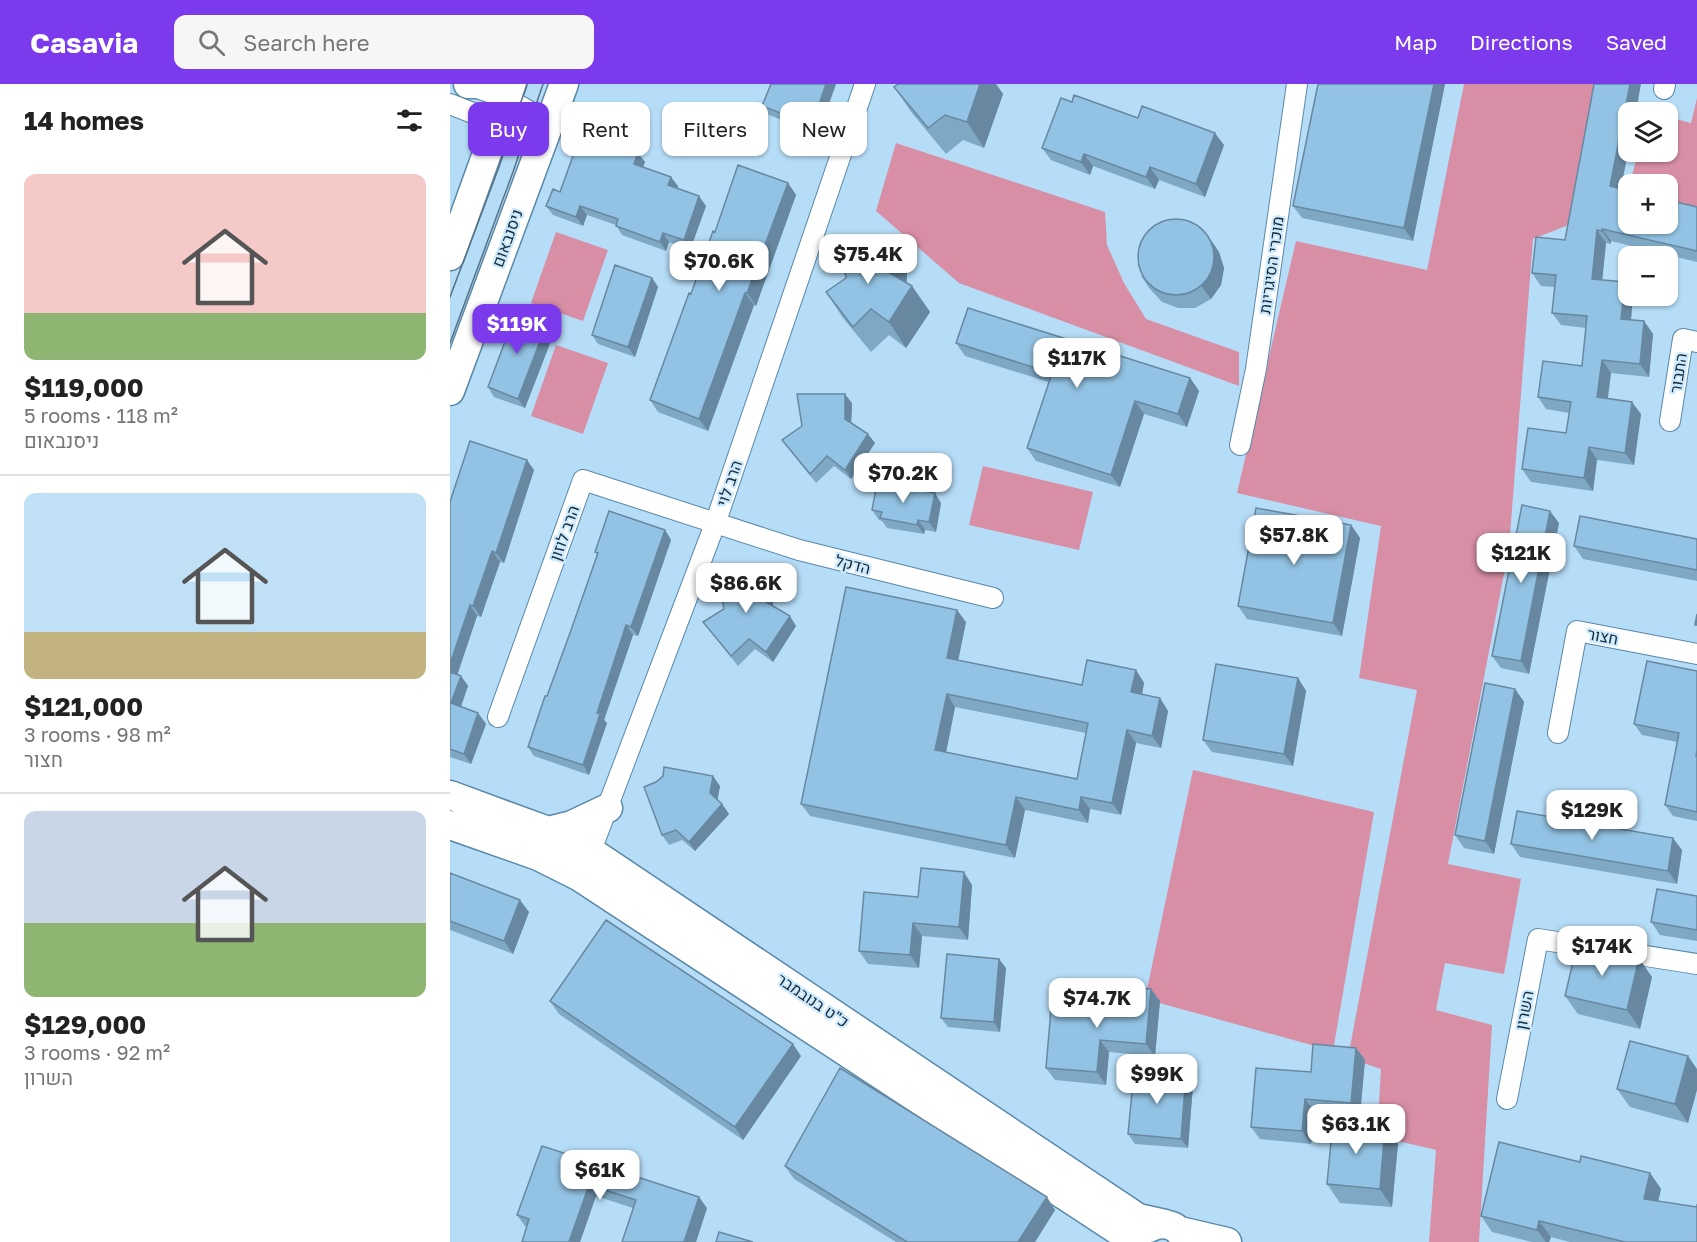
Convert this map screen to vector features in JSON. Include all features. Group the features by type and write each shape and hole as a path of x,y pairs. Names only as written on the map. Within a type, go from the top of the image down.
{"street":[{"path":"466,84 480,84"},
{"path":"466,84 506,102"},
{"name":"ניסנבאום","path":"549,126 564,84"},
{"name":"הרב לוי","path":"580,877 715,524 865,84"},
{"name":"מוכרי הסיגריות","path":"1240,445 1256,369 1297,84"},
{"path":"450,104 468,103"},
{"path":"450,256 486,156"},
{"name":"ניסנבאום","path":"450,391 538,156"},
{"name":"התבור","path":"1670,421 1683,339 1697,342"},
{"name":"הרב לוזון","path":"498,717 583,480 715,524"},
{"name":"הדקל","path":"715,524 799,550 993,598"},
{"name":"חצור","path":"1558,733 1577,631 1697,654"},
{"name":"כ\"ט בנובמבר","path":"450,795 548,831 590,851 1138,1218 1177,1232 1227,1242"},
{"path":"548,831 572,825 608,808"},
{"name":"כ\"ט בנובמבר","path":"450,825 538,856 580,877 1125,1235 1132,1242"},
{"name":"השרון","path":"1507,1099 1538,939 1697,964"},
{"path":"1140,1242 1145,1231 1152,1227 1177,1232"}],"shaded area":[{"path":"1464,84 1595,84 1571,224 1533,239 1509,548 1448,864 1521,879 1504,974 1445,963 1436,1010 1492,1025 1479,1242 1429,1242 1436,1150 1377,1136 1381,1069 1348,1058 1417,690 1359,678 1381,526 1237,493 1296,241 1427,270"},
{"path":"1697,98 1697,207 1678,203 1678,174 1632,174 1636,162 1678,162 1678,120 1691,123"},
{"path":"896,143 1105,212 1107,245 1124,283 1146,319 1239,352 1239,386 959,283 876,211"},
{"path":"556,232 608,250 583,321 531,303"},
{"path":"556,345 608,363 583,434 531,416"},
{"path":"983,466 1093,492 1079,550 969,525"},
{"path":"1193,770 1374,812 1333,1051 1145,999"}],"building":[{"path":"771,84 826,84 820,102 780,102 780,113 768,108 768,102 764,102"},
{"path":"898,84 980,84 967,122 945,115 928,128 894,87"},
{"path":"1318,84 1434,84 1404,228 1293,206"},
{"path":"1594,84 1630,84 1626,102 1618,102 1618,145 1610,186 1618,188 1618,233 1597,230 1592,279 1618,281 1618,306 1622,306 1621,319 1644,321 1640,364 1602,360 1597,397 1632,402 1625,453 1589,447 1584,478 1522,469 1528,428 1566,433 1571,402 1538,397 1543,361 1582,366 1587,316 1552,313 1556,275 1532,273 1536,237 1565,240"},
{"path":"1074,95 1138,118 1142,106 1215,133 1196,184 1150,167 1146,177 1084,154 1081,162 1042,148 1061,98 1072,102"},
{"path":"573,156 637,156 634,164 671,177 668,185 699,196 684,240 663,233 660,242 616,226 618,219 580,206 576,217 546,206 553,189 560,192"},
{"path":"738,165 788,183 699,419 650,400 689,293 691,294 713,231 715,232"},
{"path":"1678,202 1697,207 1697,251 1624,234 1678,234"},
{"path":"1169,219 1183,219 1197,225 1208,236 1214,250 1211,272 1203,284 1183,295 1169,295 1155,289 1144,278 1138,264 1138,250 1144,236 1155,225"},
{"path":"841,246 889,246 888,272 912,286 889,322 871,309 853,327 826,292 846,278"},
{"path":"615,265 652,278 628,347 592,335"},
{"path":"968,308 1190,378 1178,414 1135,401 1111,475 1027,448 1052,373 956,343"},
{"path":"516,312 547,323 518,399 488,387"},
{"path":"797,394 845,394 845,419 868,434 845,470 827,456 810,474 782,440 802,426"},
{"path":"470,441 527,460 496,553 492,551 473,606 470,605 450,664 450,502"},
{"path":"877,483 935,493 929,522 918,520 917,525 880,518 882,512 872,510"},
{"path":"1522,505 1550,511 1521,661 1492,656"},
{"path":"1256,508 1351,525 1333,623 1238,606"},
{"path":"609,511 665,530 631,627 626,625 597,713 600,714 583,765 528,747 598,553 595,552"},
{"path":"1580,516 1697,539 1697,570 1574,546"},
{"path":"718,576 767,576 766,602 790,616 766,652 749,639 731,656 703,622 724,609"},
{"path":"846,587 957,610 947,658 1082,685 1087,660 1136,670 1131,692 1160,698 1152,736 1127,730 1112,803 1081,797 1079,810 1016,797 1006,845 801,804","holes":["947,694 1088,723 1077,779 935,750"]},
{"path":"1647,661 1697,671 1697,812 1665,805 1679,733 1634,724"},
{"path":"1216,664 1298,678 1284,754 1203,740"},
{"path":"450,672 461,676 451,703 478,713 464,754 450,749"},
{"path":"1485,683 1515,689 1485,841 1455,835"},
{"path":"664,767 713,776 710,793 722,804 689,842 676,830 662,835 644,787 663,776"},
{"path":"1517,811 1673,838 1668,871 1511,844"},
{"path":"921,868 964,872 959,927 913,923 910,955 859,951 864,892 918,897"},
{"path":"450,873 520,900 504,941 450,921"},
{"path":"1657,889 1697,896 1697,930 1651,922"},
{"path":"606,920 793,1044 735,1127 550,1001"},
{"path":"1577,945 1639,958 1627,1010 1565,996"},
{"path":"947,954 999,959 994,1022 941,1018"},
{"path":"1108,985 1151,989 1146,1044 1100,1040 1097,1072 1046,1068 1051,1009 1106,1013"},
{"path":"1630,1041 1688,1056 1675,1104 1617,1089"},
{"path":"1313,1044 1356,1048 1351,1103 1305,1099 1302,1131 1251,1127 1256,1068 1311,1072"},
{"path":"840,1068 1047,1197 1018,1242 907,1242 785,1166"},
{"path":"1134,1071 1186,1075 1181,1139 1128,1134"},
{"path":"1333,1121 1385,1126 1380,1189 1327,1184"},
{"path":"1499,1142 1580,1162 1581,1156 1650,1173 1644,1199 1697,1207 1697,1242 1625,1242 1539,1221 1537,1230 1481,1216"},
{"path":"542,1146 699,1197 684,1242 622,1242 636,1200 589,1185 569,1242 522,1242 529,1219 517,1215"},
{"path":"719,1232 753,1242 716,1242"}],"tram line":[{"path":"450,297 499,167 527,84"},
{"path":"450,343 543,84"}]}
